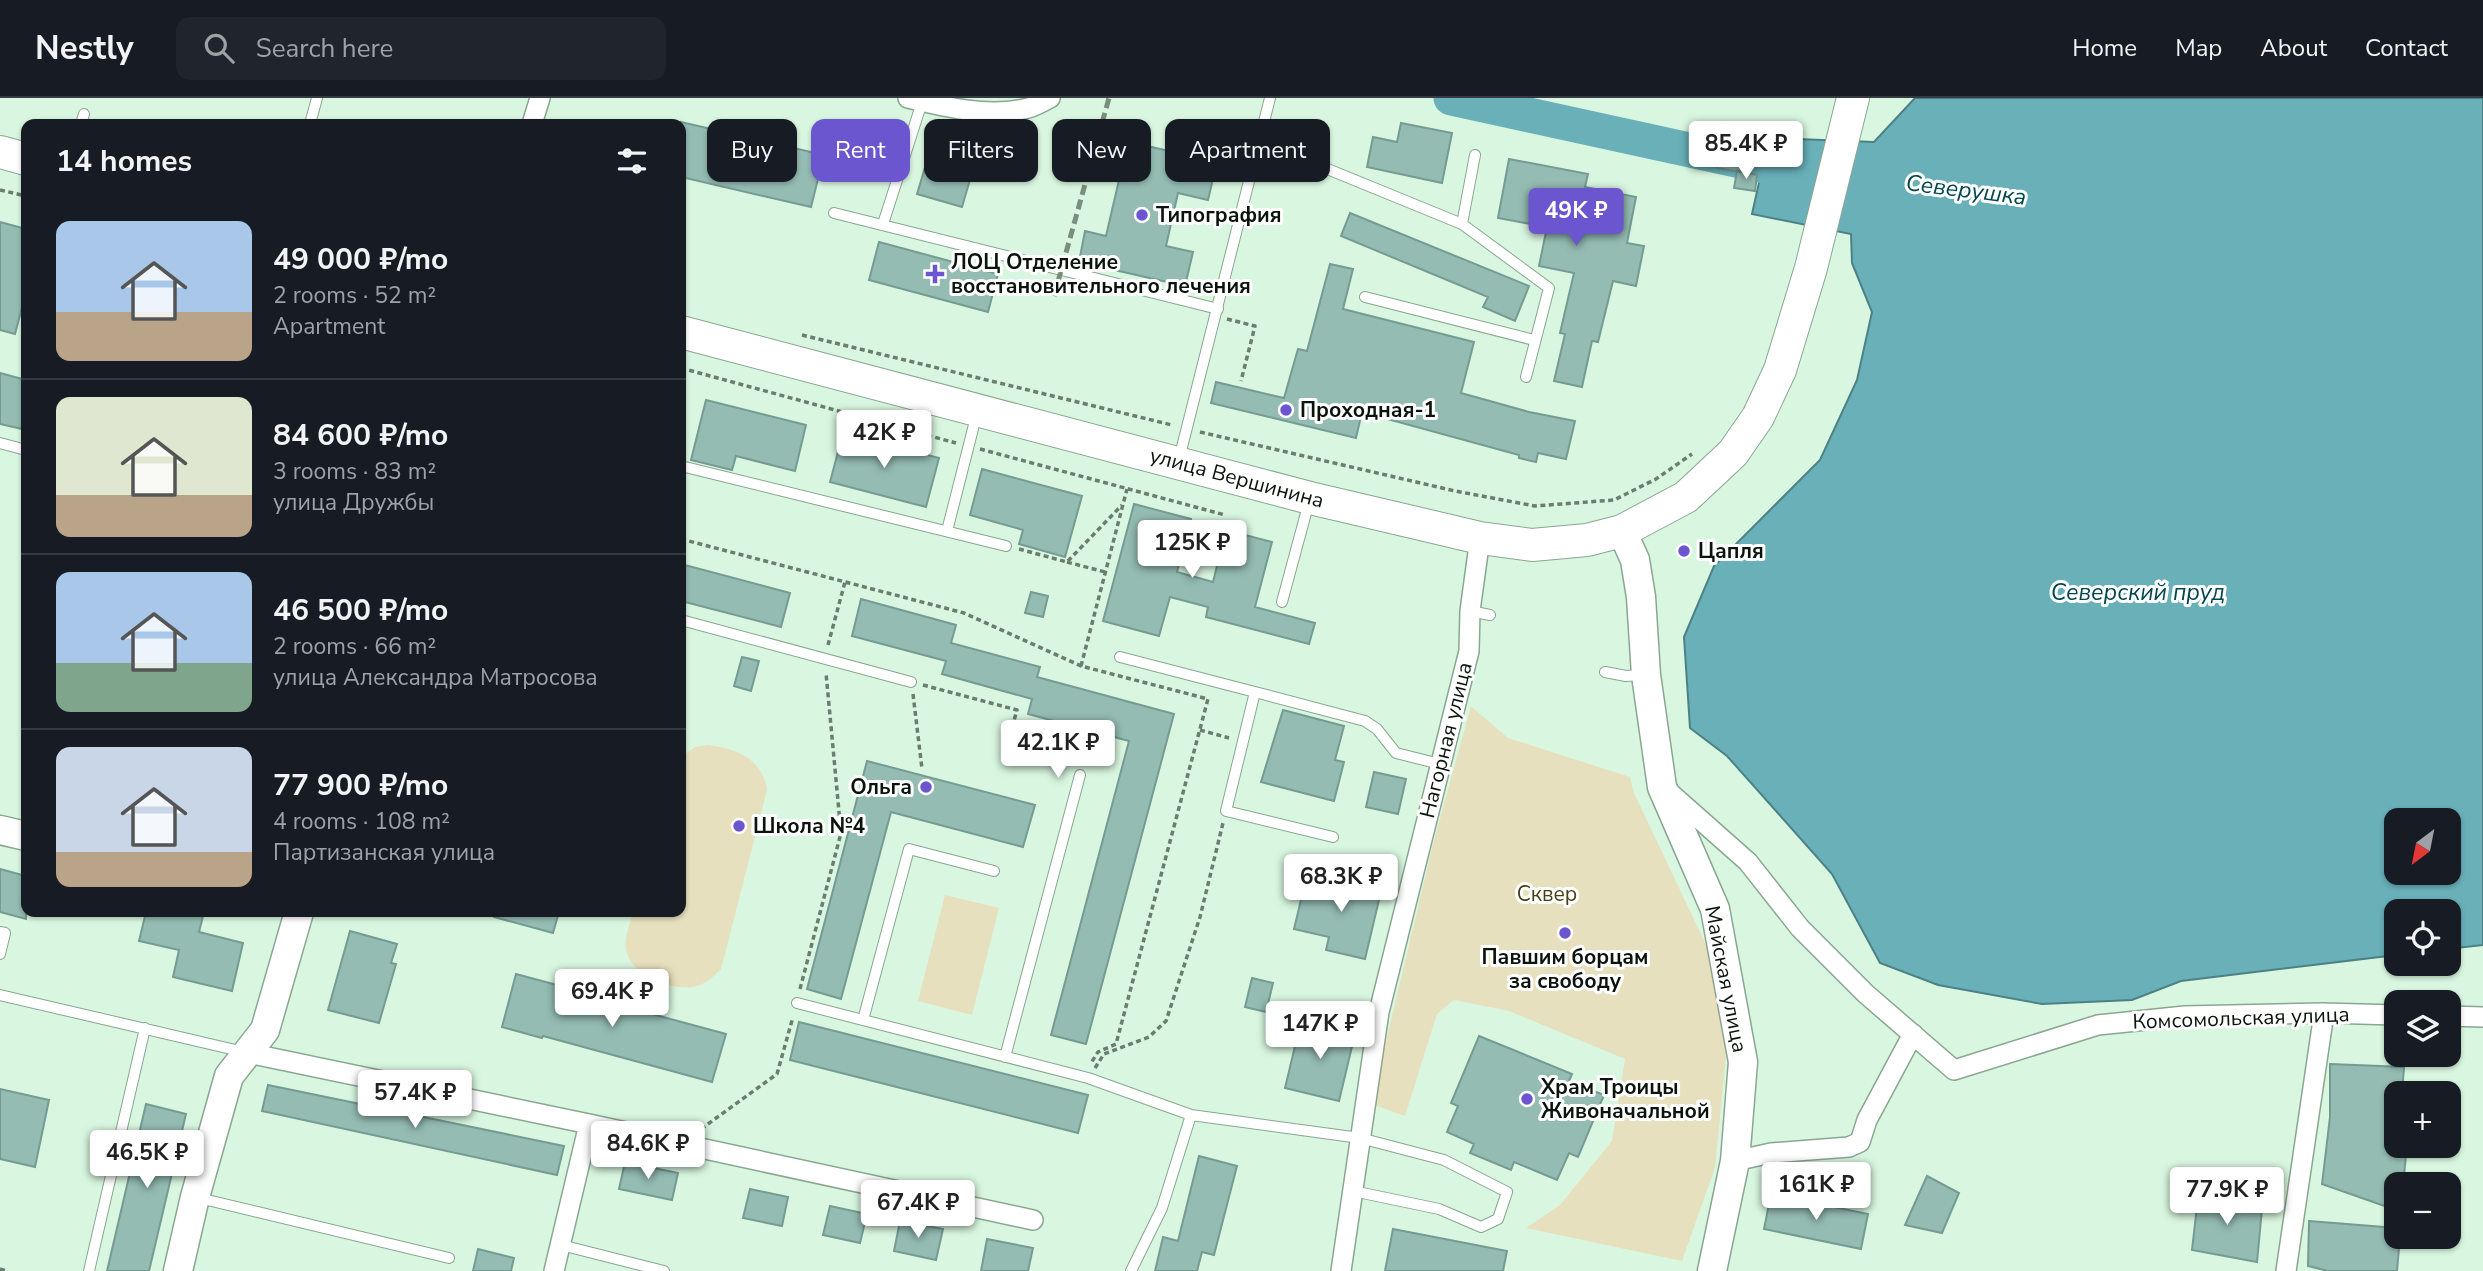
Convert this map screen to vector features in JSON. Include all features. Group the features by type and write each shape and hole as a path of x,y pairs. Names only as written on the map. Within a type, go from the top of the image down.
{"main road":[{"name":"улица Вершинина","path":"686,333 1310,498 1480,538 1520,544 1587,540 1622,531 1686,497 1733,453 1758,417 1780,370 1811,268 1853,98"},
{"path":"0,152 21,158"}],"street":[{"path":"534,119 540,98"},
{"path":"915,100 997,113 1027,109 1050,98"},
{"name":"Майская улица","path":"1622,531 1635,560 1641,597 1646,675 1662,787 1715,909 1743,1062 1735,1161 1712,1271"},
{"name":"Нагорная улица","path":"1341,1271 1379,1012 1469,651 1470,611 1480,538"},
{"name":"Комсомольская улица","path":"1662,787 1748,862 1800,928 1866,994 1954,1070 2098,1026 2185,1016 2384,1015"},
{"path":"0,830 21,835"},
{"path":"178,1271 195,1197 229,1076 265,1030 298,917"},
{"path":"2286,1271 2323,1013"},
{"path":"2461,1016 2483,1017"},
{"path":"1735,1161 1771,1153 1849,1147 1860,1142 1867,1120 1913,1034"},
{"path":"248,1052 1033,1220"},
{"path":"554,1271 589,1124"}],"lane":[{"path":"311,119 317,98"},
{"path":"1265,119 1270,98"},
{"path":"883,224 915,100"},
{"path":"1462,224 1475,155"},
{"path":"1330,170 1462,224 1549,288 1526,377"},
{"path":"1177,463 1188,429 1249,182"},
{"path":"834,214 1218,309"},
{"path":"1365,297 1534,340"},
{"path":"947,531 978,410"},
{"path":"0,443 21,449"},
{"path":"686,467 1006,546"},
{"path":"1282,602 1310,498"},
{"path":"1470,611 1490,615"},
{"path":"686,621 911,682"},
{"path":"1120,657 1365,721 1377,729 1396,753 1440,764"},
{"path":"1605,672 1626,676 1646,675"},
{"path":"1255,692 1226,811 1333,837"},
{"path":"1005,1057 1080,775"},
{"path":"863,1020 909,849 994,871"},
{"path":"0,932 5,933 0,954"},
{"path":"0,995 248,1052"},
{"path":"797,1003 1085,1077 1191,1115 1360,1138 1444,1160 1507,1192 1498,1219 1481,1227 1438,1209 1353,1191"},
{"path":"89,1271 145,1028"},
{"path":"1131,1271 1162,1208 1191,1115"},
{"path":"195,1197 449,1258"},
{"path":"561,1245 664,1271"}],"path":[{"path":"0,190 21,195"},
{"path":"801,335 1188,429 1455,491 1535,506 1614,500 1656,479 1695,451"},
{"path":"686,369 1225,515"},
{"path":"1081,666 1127,489"},
{"path":"1067,562 1124,503"},
{"path":"686,540 964,613 1081,666 1208,699 1116,1044 1098,1052 1085,1077"},
{"path":"1006,546 1105,572"},
{"path":"680,1145 777,1074 841,833 824,659 845,582"},
{"path":"922,769 911,682 1017,710 1013,724 1088,744 1080,775"},
{"path":"1200,730 1217,735"},
{"path":"1085,1077 1104,1054 1149,1037 1166,1021 1200,917 1226,811"},
{"path":"0,1269 7,1271"}],"green space":[{"name":"Сквер","path":"1471,706 1508,738 1630,777 1634,793 1710,953 1727,1047 1715,1168 1682,1261 1526,1228 1560,1205 1612,1141 1625,1059 1509,1011 1454,1000 1437,1014 1405,1116 1371,1104 1434,840"},
{"path":"707,745 738,752 760,770 767,790 721,969 697,986 683,987 663,983 644,974 630,959 626,941 632,917 686,917 686,753 695,747"},
{"path":"945,895 999,908 972,1015 918,1001"}],"water":[{"name":"Северский пруд","path":"1915,98 2483,98 2483,945 2461,948 2461,899 2384,899 2384,956 2181,981 2132,1000 2042,1004 1938,985 1880,963 1832,874 1727,756 1690,728 1684,637 1714,566 1820,460 1857,380 1872,312 1852,263 1851,234 1752,214 1769,138 1874,142"}],"building":[{"path":"1726,122 1749,127 1740,172 1717,168"},
{"path":"686,123 707,128 707,182 797,182 797,149 811,152 811,182 817,182 811,207 686,178"},
{"path":"1401,123 1452,133 1442,183 1367,167 1373,137 1397,142"},
{"name":"Типография","path":"1151,147 1165,150 1165,182 1212,182 1208,200 1178,193 1166,246 1193,252 1185,286 1079,262 1085,231 1106,236 1119,182 1151,182"},
{"path":"1509,159 1588,174 1585,187 1636,197 1627,243 1644,246 1636,286 1613,281 1598,342 1592,341 1582,387 1554,381 1565,334 1560,333 1574,273 1539,266 1547,227 1498,218"},
{"path":"924,171 924,182 969,182 962,207 917,194"},
{"path":"1737,171 1757,175 1755,191 1734,188"},
{"path":"1350,213 1529,286 1515,321 1483,307 1488,297 1341,236"},
{"path":"0,222 21,228 21,311 15,334 0,330"},
{"path":"879,242 998,274 988,312 869,280"},
{"path":"1330,264 1353,269 1343,309 1474,342 1461,393 1529,412 1575,421 1566,459 1538,453 1536,462 1362,412 1356,438 1211,403 1216,382 1284,398 1298,349 1307,351"},
{"path":"0,373 21,379 21,429 0,424"},
{"path":"706,400 806,425 795,471 736,456 732,470 691,460"},
{"path":"843,433 939,458 926,507 830,482"},
{"path":"982,469 1082,496 1065,557 1019,544 1023,530 970,515"},
{"path":"1134,504 1191,519 1177,572 1213,582 1226,530 1272,542 1255,607 1315,623 1309,644 1206,617 1208,607 1170,597 1159,636 1103,621"},
{"path":"686,565 790,593 781,627 686,602"},
{"path":"1031,592 1048,596 1043,617 1025,613"},
{"path":"861,599 956,625 951,643 1040,667 1037,677 1174,714 1086,1044 1051,1035 1129,741 1028,714 1032,699 942,674 946,661 852,636"},
{"path":"742,657 759,661 751,691 734,686"},
{"path":"1283,710 1344,726 1335,760 1344,762 1334,801 1261,782"},
{"path":"867,761 1035,805 1023,847 891,812 841,999 807,989"},
{"path":"1374,772 1406,779 1398,814 1366,807"},
{"path":"0,869 21,875 21,917 26,919 0,912"},
{"path":"1343,874 1383,883 1365,959 1326,950 1329,937 1294,929 1305,883 1339,891"},
{"path":"145,917 203,917 199,932 243,943 232,991 173,977 179,950 139,941"},
{"path":"494,917 558,917 553,933"},
{"path":"350,931 397,944 391,963 396,964 379,1023 328,1010"},
{"path":"516,974 557,985 556,988 726,1034 712,1082 502,1027"},
{"path":"1252,978 1273,983 1266,1012 1245,1007"},
{"path":"1301,1021 1355,1034 1339,1101 1285,1088"},
{"path":"799,1022 1088,1095 1078,1133 790,1060"},
{"name":"Храм Троицы Живоначальной","path":"1479,1036 1572,1074 1569,1081 1604,1095 1578,1157 1569,1153 1557,1180 1514,1162 1511,1170 1470,1153 1474,1144 1447,1132 1458,1106 1451,1103"},
{"path":"2330,1064 2404,1067 2403,1081 2384,1081 2384,1158 2406,1158 2404,1172 2384,1172 2384,1206 2322,1184 2330,1117"},
{"path":"268,1085 564,1146 557,1175 262,1111"},
{"path":"0,1089 49,1100 35,1167 0,1159"},
{"path":"146,1104 186,1114 149,1271 107,1271"},
{"path":"1199,1156 1237,1166 1214,1255 1202,1252 1197,1271 1155,1271 1163,1237 1178,1241"},
{"path":"625,1162 678,1173 672,1200 619,1189"},
{"path":"1927,1176 1959,1193 1942,1233 1905,1225"},
{"path":"750,1189 788,1197 782,1226 743,1218"},
{"path":"2199,1189 2262,1209 2257,1262 2192,1250"},
{"path":"1771,1194 1868,1214 1861,1249 1764,1229"},
{"path":"830,1206 867,1214 860,1243 823,1235"},
{"path":"900,1221 943,1229 936,1260 894,1251"},
{"path":"2309,1221 2384,1227 2384,1249 2399,1249 2397,1271 2328,1271 2308,1266"},
{"path":"1393,1229 1507,1251 1503,1271 1385,1271"},
{"path":"987,1239 1033,1248 1028,1271 981,1271"},
{"path":"478,1249 514,1258 511,1271 473,1271"}],"waterway":[{"name":"Северушка","path":"1451,98 1763,166 1811,171"}],"railway":[{"path":"1054,296 1109,98"}],"place":[{"name":"Типография","path":"1142,215"},
{"name":"ЛОЦ Отделение восстановительного лечения","path":"935,274"},
{"name":"Проходная-1","path":"1286,410"},
{"name":"Цапля","path":"1684,551"},
{"name":"Ольга","path":"926,787"},
{"name":"Школа №4","path":"739,826"},
{"name":"Павшим борцам за свободу","path":"1565,933"},
{"name":"Храм Троицы Живоначальной","path":"1527,1099"}]}
